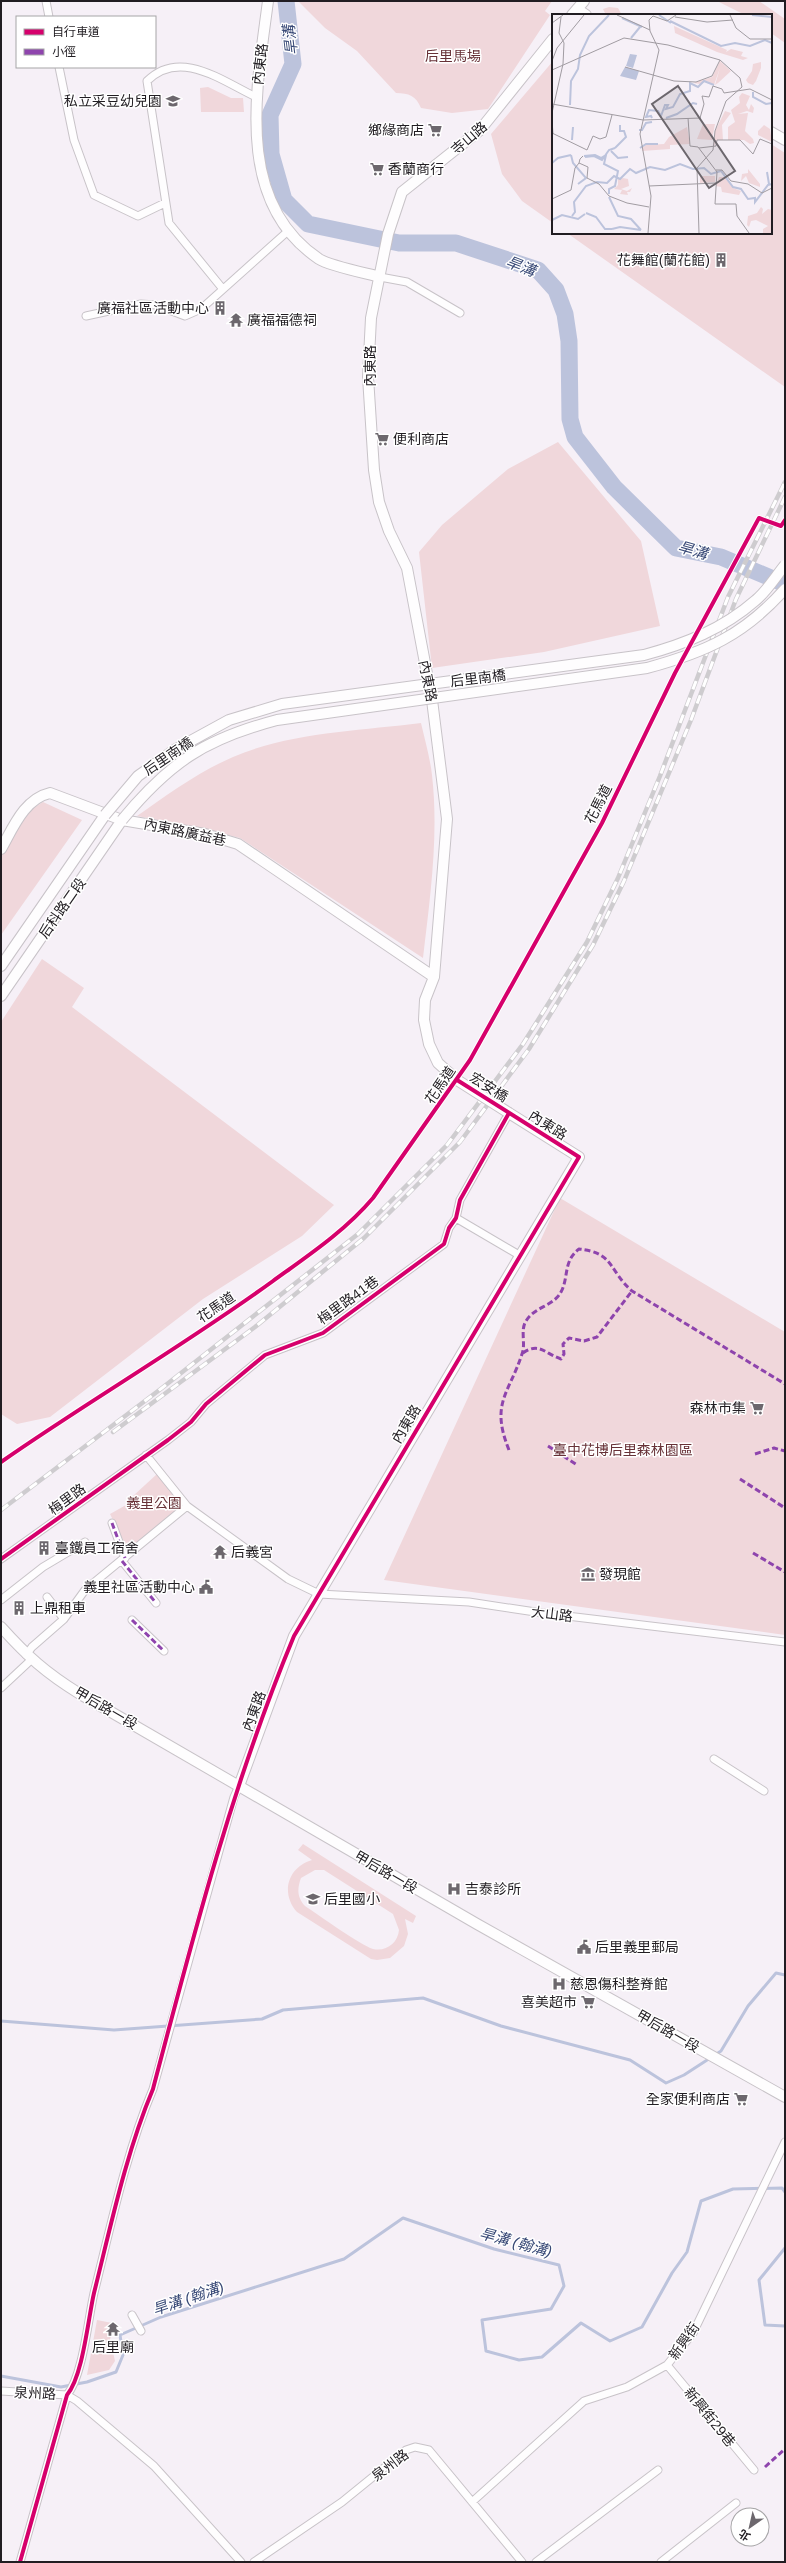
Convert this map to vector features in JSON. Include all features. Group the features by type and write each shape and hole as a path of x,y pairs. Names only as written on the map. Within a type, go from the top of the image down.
{"street":[{"path":"46,1 49,16"},
{"name":"內東路","path":"268,1 256,97 256,136 261,171 270,200 288,231 320,260 380,277"},
{"path":"575,12 584,1"},
{"name":"寺山路","path":"384,254 388,234 402,192 480,130 552,40"},
{"path":"222,288 169,223 147,81 158,71 177,66 197,68 256,97"},
{"path":"59,68 74,140 94,195 138,216 165,203"},
{"path":"772,133 785,140"},
{"path":"86,316 141,304 156,306 185,316 201,309 222,288 288,231"},
{"name":"內東路","path":"384,254 371,318 369,349 368,377 374,470 379,502 389,531 407,568 432,700 447,819 434,977 425,1000 425,1026 438,1064 457,1080"},
{"path":"380,277 406,282 460,313"},
{"name":"后里南橋","path":"105,815 138,776 176,749 229,720 282,704 644,655 683,644 718,627 756,600 785,565"},
{"name":"后里南橋","path":"122,820 139,800 179,762 222,737 277,720 647,668 689,657 737,633 765,611 785,589"},
{"name":"內東路廣益巷","path":"1,850 23,810 41,795 50,793 59,795 105,815 122,820 205,834 238,844 434,977"},
{"name":"后科路二段","path":"1,966 105,815"},
{"name":"后科路二段","path":"1,996 122,820"},
{"name":"宏安橋","path":"457,1080 509,1113"},
{"name":"內東路","path":"239,1786 288,1650 319,1594 519,1255 579,1157 509,1113"},
{"name":"梅里路41巷","path":"146,1455 191,1422 206,1404 265,1355 323,1333 444,1244 450,1228 456,1218 460,1200 509,1113"},
{"path":"456,1218 519,1255"},
{"path":"146,1455 187,1506 288,1579 319,1594"},
{"name":"梅里路","path":"1,1559 146,1455"},
{"path":"1,1688 29,1657 32,1647 64,1619 85,1590 124,1560 187,1506"},
{"path":"112,1523 124,1560 156,1603"},
{"path":"1,1600 43,1567 85,1542"},
{"name":"大山路","path":"319,1594 469,1602 542,1613 785,1642"},
{"path":"47,1598 64,1619"},
{"path":"132,1620 164,1651"},
{"name":"甲后路一段","path":"1,1627 29,1657 54,1678 477,1924 785,2097"},
{"path":"714,1759 764,1791"},
{"path":"20,2562 67,2395 73,2388 94,2293 137,2130 153,2089 239,1786"},
{"name":"新興街","path":"472,2502 584,2401 627,2386 667,2365 693,2332 785,2142"},
{"path":"132,2315 141,2331"},
{"name":"新興街29巷","path":"667,2365 754,2470"},
{"name":"泉州路","path":"2,2393 67,2395 154,2466 241,2562"},
{"name":"泉州路","path":"254,2562 342,2502 406,2450 415,2447 429,2450 522,2562"},
{"path":"536,2562 658,2470"},
{"path":"661,2562 736,2503"}],"green space":[{"name":"后里馬場","path":"298,1 552,1 545,11 550,15 488,109 452,113 421,108 412,96 396,93 357,51 325,28"},
{"path":"717,1 759,1 785,19 785,43 772,34 772,14 743,14"},
{"path":"609,7 618,8 621,14 606,14 603,9"},
{"path":"552,62 552,222 522,201 502,174 491,134"},
{"path":"208,87 231,98 243,98 244,112 201,112 200,88"},
{"path":"772,145 785,153 785,387 568,234 772,234"},
{"path":"558,442 641,541 660,626 544,652 432,668 419,552 442,525 508,469"},
{"path":"421,723 431,769 435,821 433,867 423,958 240,838 205,829 137,816 183,784 207,770 233,757 255,749 302,737"},
{"path":"43,802 82,820 1,935 1,852 30,810"},
{"path":"42,959 84,988 72,1007 334,1205 302,1236 203,1299 50,1417 17,1424 1,1414 1,1022"},
{"name":"臺中花博后里森林園區","path":"560,1198 785,1332 785,1635 384,1580"},
{"name":"義里公園","path":"157,1474 181,1506 128,1550 110,1514 135,1500 133,1496"},
{"path":"303,1844 416,1916 413,1923 405,1919 408,1934 404,1946 390,1958 377,1960 371,1959 297,1912 289,1897 289,1882 297,1868 312,1860 298,1850","holes":["315,1870 324,1870 393,1914 399,1930 394,1943 387,1948 378,1950 373,1949 349,1936 305,1906 298,1893 301,1878"]},
{"path":"97,2320 112,2323 114,2329 110,2339 115,2361 109,2370 87,2375"}],"waterway":[{"name":"旱溝","path":"286,1 293,64 270,115 271,154 284,200 308,224 399,243 456,243 538,270 556,290 565,314 569,341 570,419 575,437 614,487 676,548 721,557 785,584"},
{"path":"1,2021 114,2030 262,2019 283,2010 423,1998 501,2026 630,2060 666,2083 684,2075 721,2051 748,2006 776,1973 785,1975"},
{"name":"旱溝 (翰溝)","path":"1,2376 61,2387 87,2382 116,2372 123,2355 120,2335 161,2317 344,2259 403,2218 494,2249 559,2265 564,2286 551,2309 482,2320 486,2351 519,2360 542,2357 581,2323 610,2341 642,2327 672,2273 687,2252 701,2201 733,2189 782,2188 785,2192"},
{"name":"旱溝 (翰溝)","path":"785,2248 759,2280 765,2325 785,2326"}],"railway":[{"path":"1,1510 162,1388 358,1234 447,1145 523,1044 587,942 618,878 660,776 728,597 785,482"},
{"path":"113,1432 255,1327 364,1238 460,1142 529,1049 593,945 624,881 691,720 736,599 785,497"}],"marked path":[{"path":"509,1450 501,1421 501,1410 507,1390 523,1350 524,1325 530,1316 558,1297 563,1286 568,1264 579,1249 599,1254 610,1264 632,1291 785,1384"},
{"path":"523,1353 533,1348 538,1348 561,1359 564,1354 563,1344 569,1338 584,1341 597,1337 632,1291"},
{"path":"548,1446 577,1465"},
{"path":"755,1454 774,1448 785,1451"},
{"path":"740,1479 785,1508"},
{"path":"112,1523 125,1558"},
{"path":"753,1553 785,1572"},
{"path":"122,1561 156,1603"},
{"path":"132,1620 164,1651"},
{"path":"765,2467 785,2449"}],"cycle path":[{"name":"花馬道","path":"1,1462 240,1305 339,1232 373,1198 470,1060 602,823 675,673 759,518 781,526 785,520"},
{"name":"花馬道","path":"20,2562 67,2395 73,2386 81,2361 94,2293 127,2164 143,2113 153,2089 183,1974 233,1803 272,1691 294,1636 579,1157 457,1080"},
{"path":"1,1559 168,1440 191,1422 206,1404 265,1355 323,1333 444,1244 449,1228 456,1218 460,1200 509,1113"}],"place":[{"name":"私立采豆幼兒園","path":"173,101"},
{"name":"鄉緣商店","path":"435,130"},
{"name":"香蘭商行","path":"377,169"},
{"name":"花舞館(蘭花館)","path":"721,260"},
{"name":"廣福社區活動中心","path":"220,308"},
{"name":"廣福福德祠","path":"236,320"},
{"name":"便利商店","path":"382,439"},
{"name":"森林市集","path":"757,1408"},
{"name":"臺鐵員工宿舍","path":"44,1548"},
{"name":"后義宮","path":"220,1552"},
{"name":"發現館","path":"588,1574"},
{"name":"義里社區活動中心","path":"206,1587"},
{"name":"上鼎租車","path":"19,1608"},
{"name":"吉泰診所","path":"454,1889"},
{"name":"后里國小","path":"313,1899"},
{"name":"后里義里郵局","path":"584,1947"},
{"name":"慈恩傷科整脊館","path":"559,1984"},
{"name":"喜美超市","path":"588,2002"},
{"name":"全家便利商店","path":"741,2099"},
{"name":"后里廟","path":"113,2329"}]}
